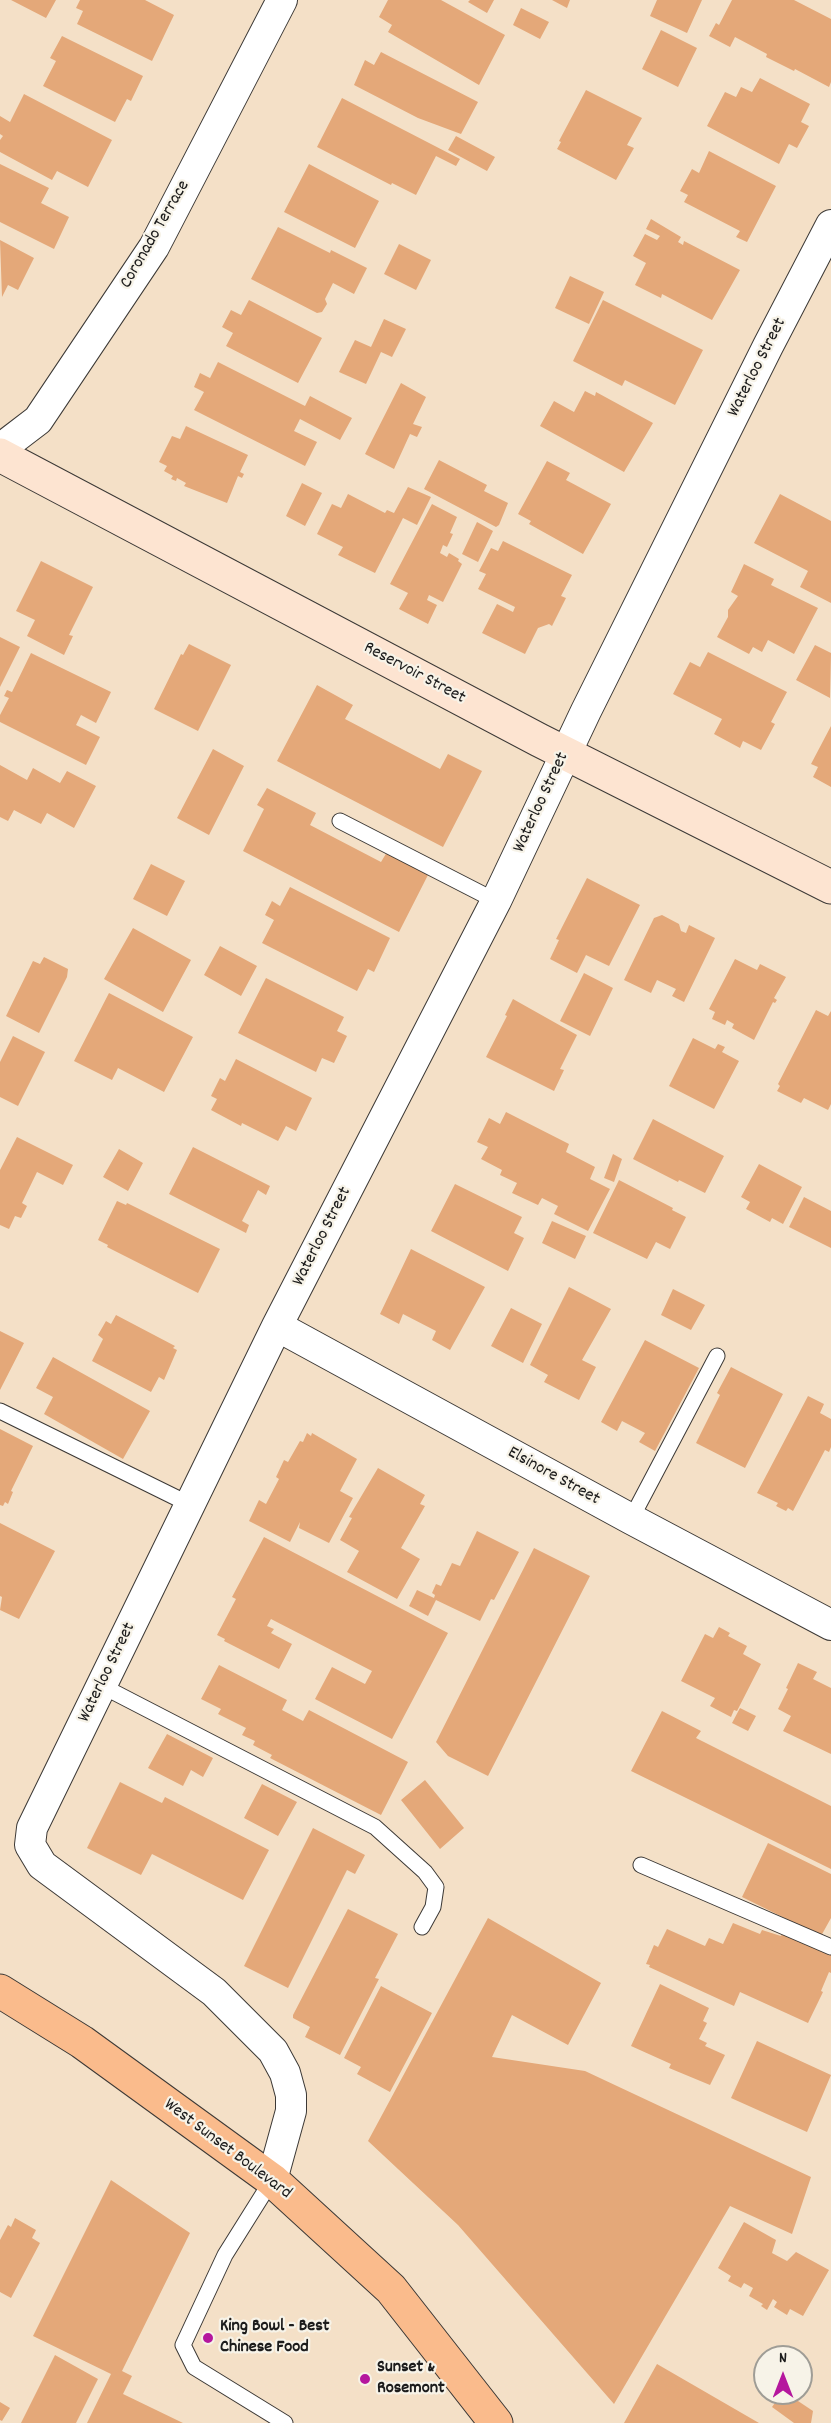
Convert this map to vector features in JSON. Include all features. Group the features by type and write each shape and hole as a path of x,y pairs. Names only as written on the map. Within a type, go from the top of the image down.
{"main road":[{"name":"West Sunset Boulevard","path":"0,1991 82,2042 272,2180 391,2289 486,2420"}],"street":[{"name":"Coronado Terrace","path":"0,449 38,420 154,247 282,0"},
{"name":"Waterloo Street","path":"272,2180 291,2111 291,2095 285,2073 273,2052 214,1992 42,1865 30,1845 32,1828 277,1326 496,901 762,357 831,225"},
{"name":"Reservoir Street","path":"0,455 566,754 831,887"},
{"name":"Elsinore Street","path":"277,1326 631,1520 831,1625"}],"lane":[{"path":"340,821 496,901"},
{"path":"631,1520 717,1356"},
{"path":"0,1411 191,1505"},
{"path":"102,1686 375,1827 425,1872 436,1887 433,1907 422,1927"},
{"path":"641,1865 831,1947"},
{"path":"272,2180 225,2255 183,2344 194,2367 285,2423"}],"building":[{"path":"11,0 56,0 46,18"},
{"path":"80,0 145,0 174,15 152,61 77,24 83,11 76,8"},
{"path":"388,0 441,0 505,35 479,85 388,32 392,25 379,17"},
{"path":"470,0 494,0 487,13 468,2"},
{"path":"552,0 570,0 567,8"},
{"path":"657,0 702,0 687,33 650,16"},
{"path":"732,0 794,0 831,19 831,82 829,87 766,57 767,54 735,37 730,47 709,36 716,23 719,25"},
{"path":"521,8 549,22 540,39 513,25"},
{"path":"661,30 697,48 678,87 642,69"},
{"path":"62,36 143,76 131,101 127,99 115,122 43,86 56,61 50,58"},
{"path":"381,52 478,102 461,134 418,118 354,85 365,60 374,65"},
{"path":"760,78 810,104 801,122 809,126 797,148 789,144 779,164 707,126 725,92 736,97 741,87 752,92"},
{"path":"586,90 642,118 627,145 634,148 616,180 557,149"},
{"path":"24,94 112,140 88,187 57,171 52,180 0,152 0,140 3,136 0,134 0,116 10,122"},
{"path":"342,98 460,159 456,166 436,156 416,195 392,183 391,185 317,147"},
{"path":"456,136 495,157 487,171 448,150"},
{"path":"709,151 776,186 747,242 736,237 740,231 684,202 688,195 680,191 692,169 699,173"},
{"path":"0,164 49,188 41,203 69,217 54,249 0,222"},
{"path":"309,164 379,201 355,248 284,212"},
{"path":"651,219 681,237 678,242 683,245 684,241 740,270 712,320 662,294 661,298 635,285 646,263 633,256 645,234 657,240 660,236 646,229"},
{"path":"278,227 330,253 331,250 367,268 354,294 333,283 325,299 327,304 322,312 317,313 251,279"},
{"path":"0,240 34,258 18,290 8,285 2,297"},
{"path":"399,244 431,260 416,290 384,274"},
{"path":"570,276 604,292 589,324 555,308"},
{"path":"249,300 322,338 298,383 226,346 233,333 222,327 231,310 241,315"},
{"path":"603,300 703,350 675,405 625,380 622,386 573,361"},
{"path":"384,319 406,329 392,357 381,352 366,384 339,372 355,340 371,347"},
{"path":"218,362 305,406 310,396 352,418 340,440 300,419 294,431 317,442 305,466 194,410 204,392 194,387 200,373 210,378"},
{"path":"401,383 426,397 413,424 422,427 417,437 410,434 394,469 365,454"},
{"path":"585,391 595,396 596,392 653,423 624,472 540,426 554,401 574,412"},
{"path":"186,426 248,455 240,472 244,474 242,478 238,476 227,503 184,486 186,483 177,478 176,481 171,479 173,476 164,471 167,466 159,462 172,436 180,439"},
{"path":"439,460 487,485 484,491 508,503 499,525 496,527 424,489"},
{"path":"547,461 570,473 566,480 611,504 583,554 529,524 531,521 518,514"},
{"path":"302,483 322,493 305,526 286,516"},
{"path":"408,487 431,497 417,525 403,518 375,573 338,555 343,547 317,534 332,504 341,508 348,494 385,513 387,510 394,513"},
{"path":"780,494 831,521 831,603 800,587 808,571 754,543"},
{"path":"432,504 457,517 447,547 443,545 440,553 447,557 449,553 459,559 458,561 462,564 443,602 429,595 427,600 437,605 428,624 399,609 408,593 390,584"},
{"path":"477,522 493,531 478,562 462,554"},
{"path":"503,541 572,575 561,596 566,598 552,626 549,624 538,628 525,654 482,633 497,604 513,612 515,607 478,589 486,574 479,571 491,548 498,551"},
{"path":"41,561 93,587 69,635 73,636 64,655 27,636 35,620 16,611"},
{"path":"744,564 774,579 771,585 818,608 794,654 768,640 762,652 753,647 749,654 717,637 728,617 728,610 738,596 731,592"},
{"path":"0,637 20,647 0,687"},
{"path":"189,644 231,665 198,731 154,709 181,654 183,655"},
{"path":"815,645 831,653 830,698 796,680"},
{"path":"708,652 787,692 771,722 775,724 761,750 743,741 740,748 714,734 722,719 673,694 690,662 700,667"},
{"path":"31,653 111,692 96,723 81,715 76,725 100,737 86,765 0,722 0,715 9,698 4,696 7,690 12,692"},
{"path":"317,685 353,705 345,719 440,769 448,754 482,771 443,847 277,761"},
{"path":"831,726 831,787 813,777 818,767 811,764"},
{"path":"213,749 244,766 209,835 177,818"},
{"path":"0,765 27,780 33,768 60,783 67,771 96,786 74,828 47,813 41,824 14,810 8,821 0,817"},
{"path":"267,788 316,813 310,825 381,862 387,852 429,873 399,932 243,851 264,809 257,805"},
{"path":"151,864 185,881 167,916 133,899"},
{"path":"587,878 640,905 609,966 586,955 577,973 550,959 559,940 556,939"},
{"path":"290,887 390,938 374,972 368,969 357,991 262,943 274,920 265,915 272,901 280,906"},
{"path":"662,915 679,924 681,931 686,933 689,925 715,938 684,1002 672,996 676,989 657,980 651,993 624,980 654,918"},
{"path":"133,928 191,960 163,1012 104,979"},
{"path":"220,946 257,966 241,996 204,975"},
{"path":"44,957 68,969 67,977 39,1033 6,1016 33,961 40,964"},
{"path":"735,959 757,970 760,964 786,977 774,998 777,1000 773,1002 754,1040 732,1028 734,1024 727,1020 725,1025 712,1019 715,1012 709,1009"},
{"path":"584,973 613,988 590,1036 560,1021"},
{"path":"266,978 344,1017 337,1031 347,1036 334,1063 322,1058 316,1072 238,1033"},
{"path":"109,993 193,1037 164,1092 118,1068 112,1080 74,1061"},
{"path":"513,999 577,1035 560,1069 564,1070 554,1091 486,1057"},
{"path":"816,1010 828,1016 831,1011 831,1104 828,1110 804,1098 801,1103 777,1091 780,1086 778,1084"},
{"path":"13,1036 45,1052 18,1106 0,1097 0,1062"},
{"path":"693,1038 715,1049 718,1044 725,1047 722,1052 739,1061 714,1109 669,1086"},
{"path":"236,1059 312,1098 296,1131 286,1126 278,1141 242,1123 241,1126 211,1110 217,1099 211,1096 220,1078 225,1081"},
{"path":"506,1112 569,1144 566,1152 595,1167 590,1179 610,1189 588,1231 554,1214 558,1206 542,1198 538,1205 512,1193 517,1183 500,1175 502,1170 481,1159 488,1147 477,1142 489,1118 500,1124"},
{"path":"653,1119 724,1156 705,1193 633,1159"},
{"path":"17,1137 73,1165 63,1185 37,1172 22,1203 27,1206 21,1218 15,1216 9,1229 0,1225 0,1170"},
{"path":"193,1147 270,1186 266,1195 258,1190 242,1221 249,1225 246,1233 169,1194"},
{"path":"119,1149 143,1163 128,1191 103,1177"},
{"path":"613,1154 622,1159 614,1182 604,1178"},
{"path":"759,1164 802,1187 783,1224 772,1218 770,1222 746,1209 750,1202 741,1197"},
{"path":"619,1180 686,1217 670,1249 656,1242 647,1259 593,1233"},
{"path":"455,1184 522,1217 514,1233 524,1238 508,1271 431,1231"},
{"path":"804,1197 831,1211 831,1248 789,1227"},
{"path":"117,1201 126,1205 127,1203 220,1249 198,1293 107,1247 108,1245 98,1240"},
{"path":"552,1221 586,1236 575,1259 542,1243"},
{"path":"411,1249 485,1287 450,1350 432,1340 436,1331 403,1314 399,1324 380,1314"},
{"path":"569,1287 611,1309 582,1360 596,1367 579,1400 544,1382 548,1375 530,1365"},
{"path":"673,1289 705,1305 691,1330 661,1315"},
{"path":"511,1308 542,1324 523,1363 491,1346"},
{"path":"116,1315 175,1346 173,1348 177,1350 164,1380 159,1377 151,1392 92,1361 103,1339 98,1335 106,1321 111,1324"},
{"path":"0,1331 24,1343 0,1390"},
{"path":"645,1340 699,1368 655,1451 639,1442 645,1433 622,1421 617,1431 601,1422"},
{"path":"53,1357 150,1411 123,1459 44,1414 53,1397 36,1388"},
{"path":"731,1367 783,1394 745,1468 696,1443 720,1395 717,1393"},
{"path":"808,1396 824,1404 820,1413 831,1419 831,1447 829,1452 825,1450 793,1511 788,1508 786,1511 776,1506 778,1503 757,1493"},
{"path":"0,1429 33,1446 11,1491 13,1492 8,1504 5,1502 3,1506 0,1505"},
{"path":"307,1433 311,1436 312,1433 357,1459 340,1491 353,1498 329,1543 299,1528 300,1522 290,1542 249,1521 259,1500 266,1504 279,1479 276,1477 284,1460 288,1462"},
{"path":"378,1468 425,1495 420,1504 425,1506 401,1548 420,1559 397,1599 347,1572 359,1551 340,1540 352,1518 349,1517"},
{"path":"0,1523 55,1551 19,1619 0,1610 2,1597 0,1596"},
{"path":"477,1531 519,1552 494,1600 491,1599 480,1621 436,1600 428,1616 409,1606 417,1590 434,1598 435,1595 432,1593 436,1584 441,1586 452,1563 460,1566"},
{"path":"264,1537 448,1633 392,1739 315,1699 332,1667 365,1684 372,1671 271,1619 267,1626 274,1629 271,1633 292,1644 279,1669 224,1641 225,1639 217,1635 236,1599 232,1597"},
{"path":"534,1548 590,1576 488,1776 448,1756 436,1742"},
{"path":"719,1627 730,1633 728,1636 747,1646 743,1654 761,1664 737,1711 734,1710 731,1717 710,1706 715,1698 681,1681 705,1634 713,1638"},
{"path":"798,1663 817,1672 813,1679 831,1688 831,1754 783,1731 791,1716 778,1709"},
{"path":"219,1665 287,1700 282,1710 303,1721 309,1710 408,1762 381,1815 270,1758 272,1755 253,1745 255,1741 242,1735 246,1728 218,1714 221,1709 201,1699"},
{"path":"740,1708 756,1716 748,1731 732,1723"},
{"path":"662,1711 701,1731 696,1738 831,1806 831,1869 631,1771"},
{"path":"167,1734 213,1758 203,1777 191,1770 183,1786 148,1768"},
{"path":"425,1780 464,1828 440,1849 401,1800"},
{"path":"120,1782 162,1803 165,1797 269,1850 243,1900 152,1854 141,1875 87,1848"},
{"path":"262,1784 297,1802 278,1836 244,1818"},
{"path":"313,1828 365,1855 355,1874 347,1870 288,1988 244,1966"},
{"path":"768,1843 831,1874 831,1918 821,1936 742,1897"},
{"path":"348,1909 398,1934 375,1978 379,1979 340,2055 305,2037 310,2027 293,2018 293,2015"},
{"path":"488,1918 601,1983 568,2045 512,2015 492,2057 585,2071 811,2177 792,2234 730,2206 614,2404 458,2225 368,2141"},
{"path":"733,1923 760,1934 762,1930 781,1936 783,1932 831,1955 831,1973 829,1972 821,1991 823,1992 808,2023 740,1992 734,2006 646,1964 654,1945 658,1947 667,1929 705,1946 709,1938 723,1944"},
{"path":"660,1984 709,2008 703,2021 707,2023 699,2039 707,2043 705,2046 725,2055 710,2085 669,2068 671,2064 631,2046"},
{"path":"381,1986 432,2013 390,2092 357,2074 361,2067 344,2058"},
{"path":"757,2041 831,2075 807,2132 731,2098"},
{"path":"111,2180 190,2233 122,2371 132,2376 123,2394 183,2423 87,2423 111,2374 33,2336"},
{"path":"15,2218 36,2230 32,2238 40,2243 11,2298 0,2292 0,2240 8,2225 11,2227"},
{"path":"744,2222 776,2240 772,2253 787,2261 796,2252 829,2270 803,2316 790,2309 787,2315 774,2307 777,2302 773,2299 767,2310 761,2306 763,2304 749,2296 753,2288 744,2283 741,2288 728,2281 731,2276 718,2268"},
{"path":"55,2355 98,2379 76,2423 21,2423"},
{"path":"657,2364 759,2423 624,2423"},
{"path":"0,2402 10,2408 2,2421 0,2420"},
{"path":"773,2405 804,2405 813,2411 811,2423 794,2423 772,2407"}],"place":[{"name":"King Bowl - Best Chinese Food","path":"208,2338"},
{"name":"Sunset & Rosemont","path":"365,2379"}]}
